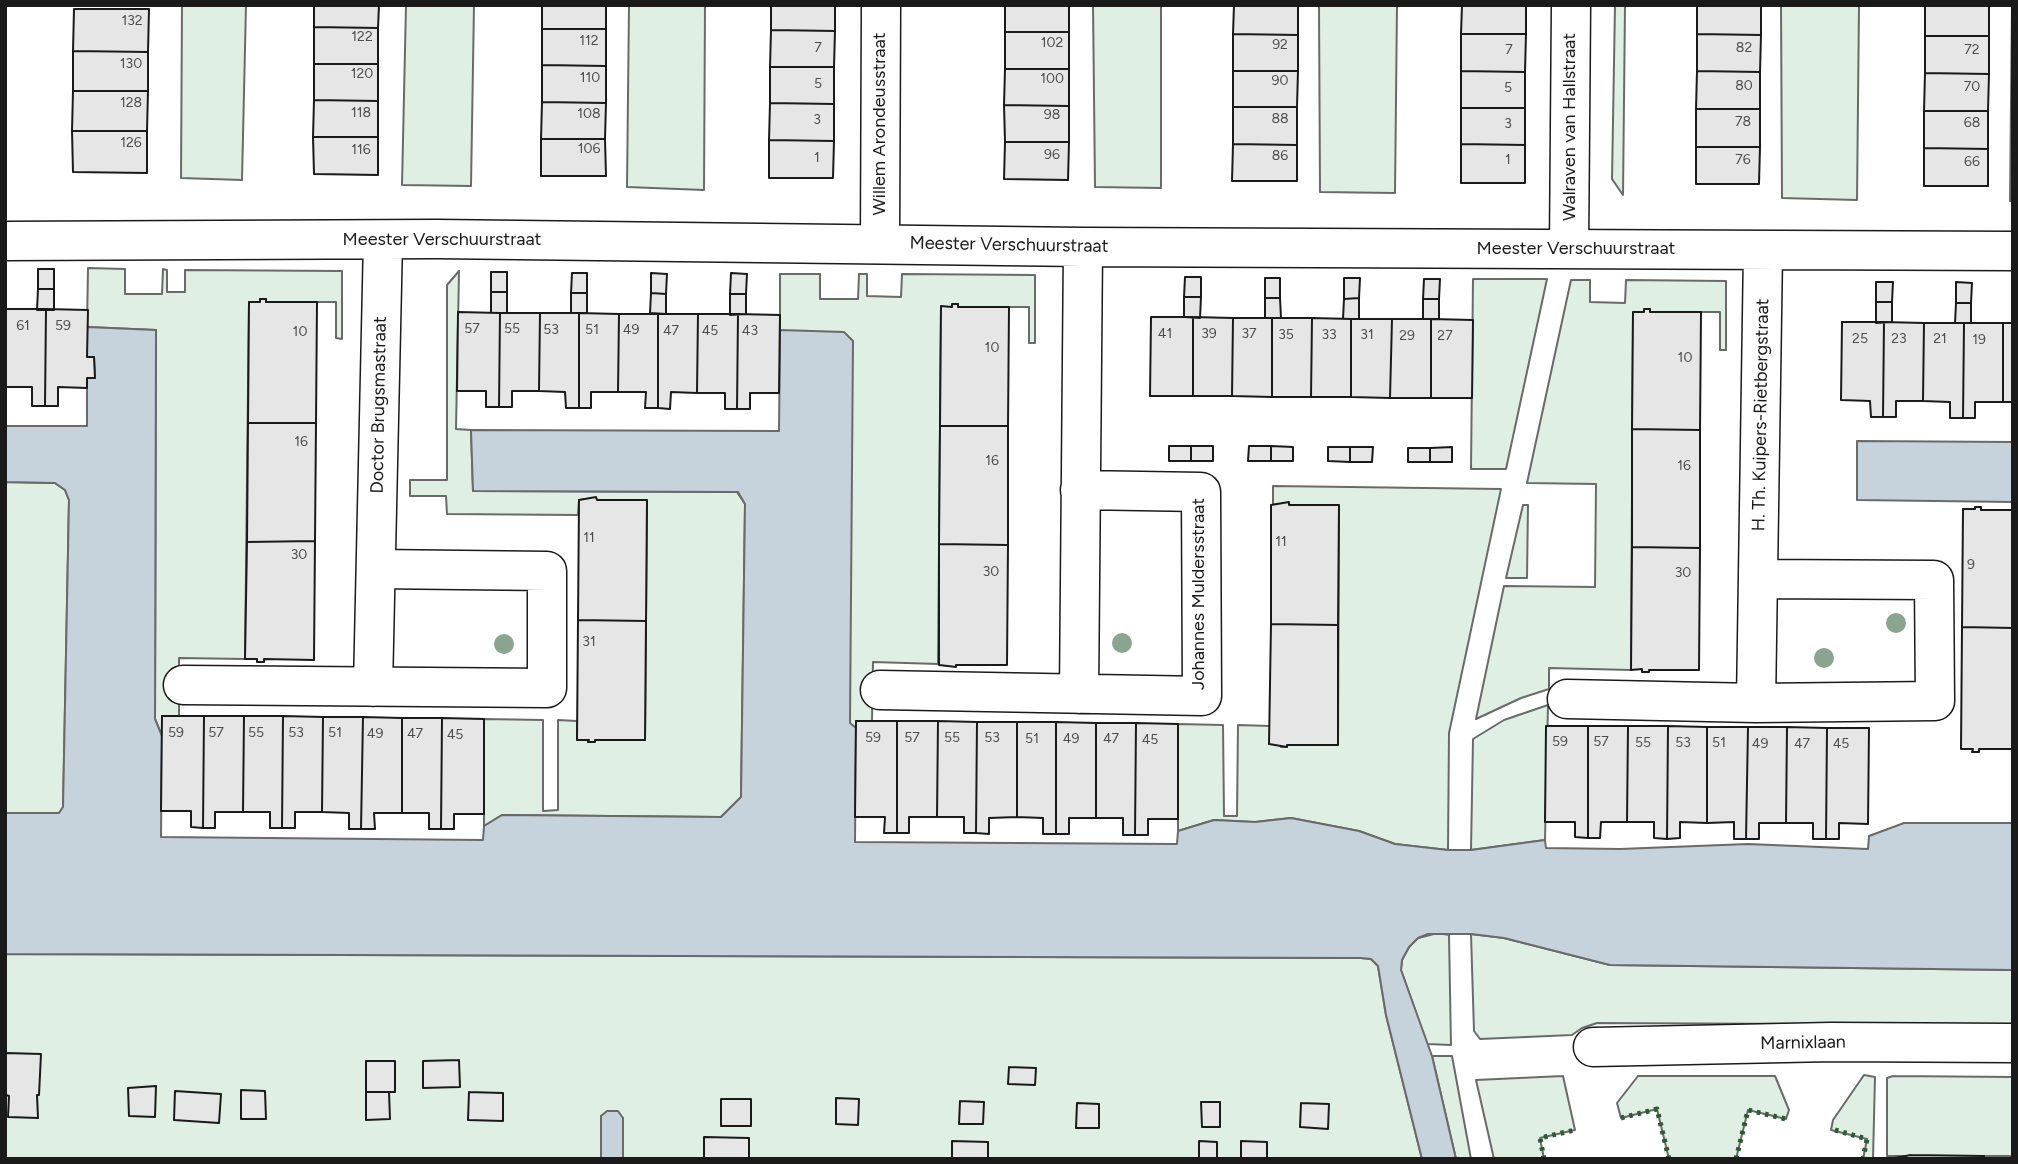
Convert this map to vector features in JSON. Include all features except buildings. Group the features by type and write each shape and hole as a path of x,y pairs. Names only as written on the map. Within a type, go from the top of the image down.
{"street":[{"name":"Willem Arondeusstraat","path":"880,243 881,5"},
{"name":"Walraven van Hallstraat","path":"1569,249 1572,5"},
{"name":"Meester Verschuurstraat","path":"5,240 2013,251"},
{"name":"Doctor Brugsmastraat","path":"373,687 383,240"},
{"path":"1079,694 1083,247"},
{"name":"H. Th. Kuipers-Rietbergstraat","path":"1756,703 1763,251"},
{"name":"Johannes Muldersstraat","path":"880,690 1202,696 1201,492 1080,490"},
{"path":"183,685 547,688 547,571 376,569"},
{"path":"1567,699 1756,703 1935,701 1934,580 1758,579"},
{"name":"Marnixlaan","path":"1593,1047 1831,1042 2013,1043"}],"green space":[{"path":"182,5 246,5 242,180 181,178"},
{"path":"406,5 474,5 471,186 402,185"},
{"path":"629,5 705,5 704,190 627,187"},
{"path":"1093,5 1161,5 1161,188 1095,187"},
{"path":"1319,5 1397,5 1395,193 1320,192"},
{"path":"1615,5 1625,5 1623,195 1612,179"},
{"path":"1781,5 1859,5 1857,200 1782,198"},
{"path":"2012,5 2013,201 2010,201"},
{"path":"88,268 125,269 125,294 162,294 163,269 167,270 167,292 185,292 185,270 342,271 342,339 336,338 336,302 266,302 266,299 260,299 260,302 249,302 245,659 179,658 179,716 162,716 162,736 155,719 156,330 87,327"},
{"path":"459,271 456,429 471,430 473,491 737,492 745,504 741,797 721,817 502,815 484,826 484,719 543,720 543,811 558,810 558,720 577,721 577,739 589,740 588,742 645,740 647,501 596,498 579,500 578,515 447,514 446,496 410,496 410,480 447,480 447,285"},
{"path":"780,274 820,274 820,299 858,299 859,274 867,274 867,296 901,297 902,274 1035,275 1035,343 1029,343 1029,307 958,307 958,304 953,304 952,307 941,307 938,664 873,662 872,721 856,721 856,728 850,724 780,330"},
{"path":"1473,279 1547,279 1506,469 1471,469"},
{"path":"1571,280 1590,280 1590,302 1625,303 1626,280 1726,281 1726,350 1720,350 1720,312 1650,312 1650,309 1645,309 1644,312 1633,312 1631,670 1549,668 1549,689 1521,698 1476,719 1504,586 1595,587 1596,484 1527,483"},
{"path":"5,482 55,483 65,490 69,500 63,808 59,813 5,813"},
{"path":"1273,486 1501,489 1449,733 1448,850 1395,844 1359,831 1291,818 1255,822 1214,820 1178,831 1178,724 1223,725 1224,816 1237,816 1238,725 1270,726 1281,747 1338,745 1339,506 1288,503 1273,505"},
{"path":"1523,505 1528,505 1527,578 1506,578"},
{"path":"1548,705 1545,840 1471,850 1473,739 1504,720"},
{"path":"1438,933 1449,935 1451,1045 1427,1044 1401,970 1402,960 1418,938"},
{"path":"1471,934 1504,938 1610,965 2013,970 2013,1025 1597,1023 1572,1035 1480,1039 1474,1031"},
{"path":"5,954 1371,959 1378,966 1386,1015 1422,1159 623,1159 623,1118 601,1116 601,1159 5,1159"},
{"path":"1432,1056 1452,1056 1471,1159 1456,1159"},
{"path":"1864,1075 1875,1077 1873,1159 1863,1159 1867,1139 1831,1130 1833,1120"},
{"path":"1563,1076 1575,1130 1540,1138 1544,1159 1494,1159 1476,1080"},
{"path":"1638,1076 1775,1076 1789,1110 1786,1119 1748,1110 1736,1159 1669,1159 1657,1109 1621,1118 1617,1103"},
{"path":"2013,1077 2013,1156 1887,1156 1887,1078"}],"shaded area":[{"path":"87,327 156,330 155,719 162,736 161,837 483,840 484,826 502,815 721,817 741,797 745,504 738,492 473,491 471,430 779,431 780,330 844,332 853,341 850,723 856,728 855,842 1177,844 1178,831 1214,820 1255,822 1291,818 1359,831 1395,844 1448,850 1471,850 1545,840 1546,848 1620,849 1748,844 1868,849 1869,836 1904,823 2013,823 2013,970 1610,965 1504,938 1471,934 1428,934 1418,938 1409,947 1402,960 1401,970 1432,1056 1456,1159 1422,1159 1386,1015 1378,966 1371,959 5,954 5,813 59,813 63,807 69,500 65,490 55,483 5,482 5,426 87,426 87,378 95,378 94,357 87,357"},
{"path":"1857,441 2013,442 2013,502 1857,500"},
{"path":"607,1111 618,1111 623,1118 623,1159 601,1159 601,1116"}],"hedge":[{"path":"1621,1118 1657,1109 1669,1159"},
{"path":"1736,1159 1748,1110 1786,1119"},
{"path":"1544,1159 1540,1138 1575,1130"},
{"path":"1835,1130 1867,1139 1863,1159"}]}
